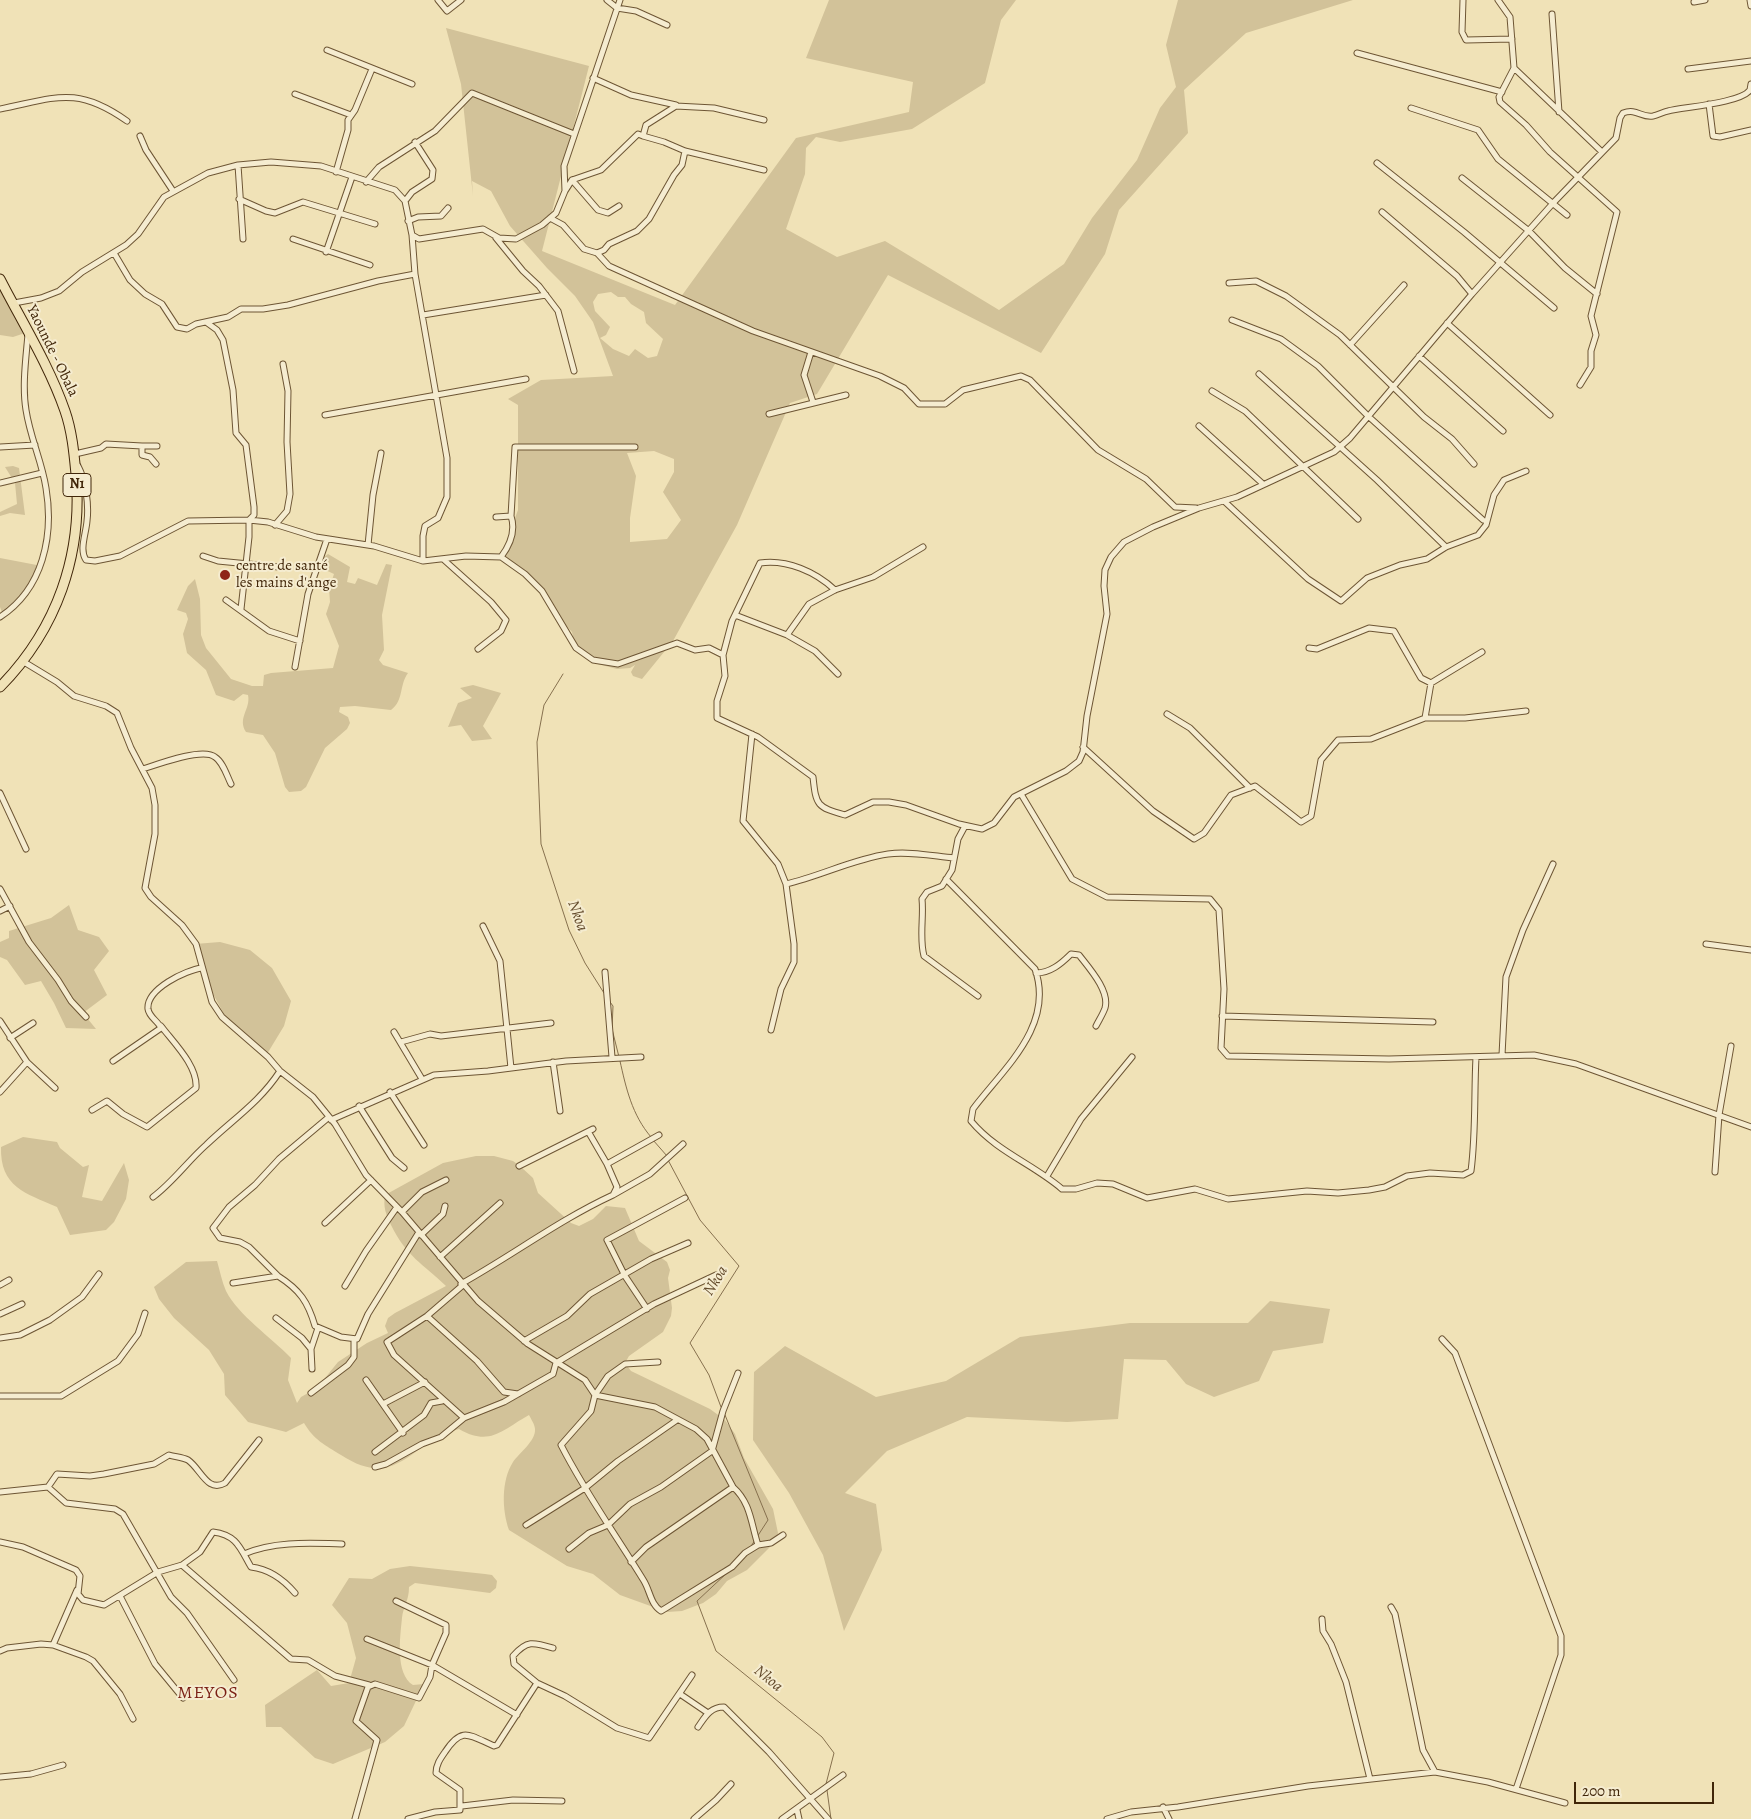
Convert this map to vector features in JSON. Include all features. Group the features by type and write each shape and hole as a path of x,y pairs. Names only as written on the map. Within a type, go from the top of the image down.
{"highway":[{"name":"Yaounde - Obala","path":"0,279 57,390 66,413 75,458 78,498 76,538 70,565 50,619 24,662 0,687"}],"street":[{"path":"438,0 447,11 461,0"},
{"path":"607,0 617,8 636,11 667,25"},
{"path":"565,191 564,166 620,0"},
{"path":"1464,0 1462,32 1466,40 1512,39"},
{"path":"1498,0 1510,17 1514,68 1502,92 1500,102 1505,109 1526,125 1550,152 1579,176 1616,212 1591,316 1596,335 1591,351 1591,367 1580,385"},
{"path":"1694,2 1705,0"},
{"path":"1750,0 1751,6"},
{"path":"1552,14 1559,112"},
{"path":"327,50 412,84"},
{"path":"1357,53 1502,92"},
{"path":"1688,69 1751,61"},
{"path":"1514,68 1602,152"},
{"path":"336,172 348,130 348,120 372,69"},
{"path":"593,78 631,95 676,106 714,108 764,120"},
{"path":"835,590 811,572 792,566 768,562 760,563 735,615 723,655 725,676 717,702 717,718 752,734 812,777 815,800 822,808 845,815 873,802 889,802 965,826 982,829 994,823 1014,797 1066,771 1079,761 1107,614 1104,586 1105,570 1111,557 1124,542 1199,508 1224,501 1263,484 1334,452 1340,447 1528,231 1616,138 1620,118 1623,113 1634,111 1653,116 1709,104 1744,96 1750,90 1751,84"},
{"path":"366,182 379,167 435,131 472,93 574,134"},
{"path":"296,94 351,115"},
{"path":"0,109 64,96 89,99 128,121"},
{"path":"1709,104 1713,136 1720,137 1751,130"},
{"path":"643,136 646,125 676,106"},
{"path":"1411,108 1478,130 1498,159 1567,215"},
{"path":"491,235 499,238 516,239 550,218 556,213 572,180 601,170 638,134 685,151 764,170"},
{"path":"140,136 146,150 173,191"},
{"path":"405,201 412,192 432,179 433,170 416,142"},
{"path":"597,253 604,250 610,244 637,231 649,219 674,175 682,165 685,151"},
{"path":"14,303 41,298 59,292 82,272 114,253 138,234 164,196 208,174 238,164 271,162 321,166 394,190 405,201 412,235 415,274 447,458 447,496 438,518 425,526 423,536 424,561"},
{"path":"1377,163 1554,308"},
{"path":"238,164 243,239"},
{"path":"326,252 352,177"},
{"path":"1462,178 1528,231 1565,268 1597,294"},
{"path":"572,180 598,210 608,213 619,206"},
{"path":"239,199 274,213 303,202 375,224"},
{"path":"408,221 418,217 440,216 448,208"},
{"path":"1382,212 1458,276 1472,294"},
{"path":"550,218 562,225 584,248 597,253 609,266 753,331 880,376 904,388 919,404 945,404 963,390 1021,376 1030,380 1098,450 1146,479 1175,507 1199,508"},
{"path":"412,235 419,239 432,238 483,228 546,295 558,311 574,371"},
{"path":"293,239 326,252 370,265"},
{"path":"114,253 130,280 145,294 162,304 177,327 187,329 228,317 241,309 263,309 288,305 378,281 415,274"},
{"path":"1229,284 1256,281 1286,296 1350,345 1392,388 1452,439 1474,464"},
{"path":"1350,345 1404,285"},
{"path":"423,315 546,295"},
{"path":"1232,320 1281,339 1318,366 1368,416 1483,520"},
{"path":"206,322 217,330 223,340 233,390 236,432 246,445 251,501 254,507 254,515 249,520 241,608 244,614 269,630 300,641"},
{"path":"1447,324 1550,415"},
{"path":"0,617 14,608 30,588 46,554 48,529 46,488 26,409 28,333"},
{"path":"811,352 804,375 813,402"},
{"path":"1419,356 1503,431"},
{"path":"275,525 287,511 290,494 287,442 288,391 284,364"},
{"path":"1259,374 1446,547"},
{"path":"324,415 526,379"},
{"path":"1212,392 1245,411 1358,519"},
{"path":"769,414 846,395"},
{"path":"1199,426 1263,484"},
{"path":"157,446 106,444 101,448 75,458 82,474 87,510 82,551 86,560 95,561 120,556 188,521 249,520 327,539 368,545 424,561 466,556 501,557 525,574 542,591 576,648 593,660 618,664 676,643 695,650 709,648 723,655"},
{"path":"0,447 35,445"},
{"path":"142,446 142,455 150,457 156,464"},
{"path":"501,557 513,535 511,516 515,447 635,447"},
{"path":"368,545 373,495 381,453"},
{"path":"1224,501 1308,579 1341,601 1367,578 1400,565 1427,559 1446,547 1478,535 1486,525 1494,495 1504,480 1526,471"},
{"path":"0,483 42,473"},
{"path":"496,516 511,516"},
{"path":"295,667 308,594 316,566 327,539"},
{"path":"787,635 809,604 835,590 873,576 922,547"},
{"path":"203,556 218,561 280,567"},
{"path":"443,559 491,602 506,620 501,631 478,648"},
{"path":"226,600 241,608"},
{"path":"735,615 787,635 815,651 838,674"},
{"path":"1309,648 1317,649 1369,628 1394,631 1421,678 1431,683"},
{"path":"1425,718 1431,683 1482,652"},
{"path":"24,662 57,682 74,696 106,706 116,712 152,788 155,805 155,834 145,888 151,897 182,925 196,944 212,1002 222,1017 268,1057 280,1071 313,1097 330,1118 371,1180 402,1212 462,1284 524,1341 585,1380 595,1395 656,1407 677,1420 696,1428 707,1439 712,1452 748,1508 758,1545"},
{"path":"1083,747 1153,810 1194,839 1204,833 1231,796 1254,786 1301,822 1310,816 1321,760 1338,740 1370,739 1425,718 1465,718 1526,711"},
{"path":"1167,714 1190,728 1250,788"},
{"path":"752,734 743,821 778,864 786,884 794,944 794,962 781,989 772,1030"},
{"path":"143,769 193,755 210,753 218,758 231,784"},
{"path":"0,793 26,849"},
{"path":"1021,794 1072,879 1107,897 1210,899 1219,910 1224,989 1221,1048 1228,1056 1389,1059 1534,1055 1576,1064 1751,1127"},
{"path":"965,826 958,839 952,870 942,886 927,892 922,899 924,917 921,946 924,956 978,996"},
{"path":"786,884 814,877 868,858 890,854 954,858"},
{"path":"1502,1055 1506,977 1523,930 1553,864"},
{"path":"946,880 1035,969 1036,973 1038,1011 1024,1047 973,1109 971,1122 981,1133 1011,1156 1047,1176 1062,1189 1076,1189 1097,1184 1113,1184 1147,1198 1195,1189 1228,1199 1307,1190 1338,1193 1369,1190 1385,1187 1406,1176 1430,1174 1463,1175 1471,1172 1475,1137 1474,1096 1476,1057"},
{"path":"0,888 29,942 58,980 71,1001 86,1017"},
{"path":"0,911 10,906"},
{"path":"482,926 500,961 511,1068"},
{"path":"1706,944 1751,950"},
{"path":"1036,973 1045,973 1071,954 1079,955 1096,978 1104,994 1106,1006 1096,1026"},
{"path":"92,1110 108,1101 123,1114 147,1127 196,1088 197,1079 190,1066 148,1011 151,1000 167,982 180,974 202,968"},
{"path":"605,972 612,1058"},
{"path":"1222,1016 1433,1022"},
{"path":"0,1021 27,1062 55,1088"},
{"path":"10,1038 21,1033 33,1023"},
{"path":"401,1042 430,1034 441,1036 551,1023"},
{"path":"113,1061 156,1032 160,1026"},
{"path":"394,1032 422,1079"},
{"path":"1715,1172 1719,1115 1731,1046"},
{"path":"446,1206 443,1214 420,1234 368,1314 360,1336 354,1339 315,1326 313,1314 300,1294 278,1276 249,1247 240,1242 220,1238 213,1228 229,1207 255,1185 279,1159 330,1118 422,1079 434,1075 553,1062 641,1057"},
{"path":"1047,1176 1081,1119 1132,1057"},
{"path":"0,1092 27,1062"},
{"path":"553,1062 560,1111"},
{"path":"153,1198 171,1183 204,1147 266,1092 280,1071"},
{"path":"390,1092 424,1145"},
{"path":"360,1106 392,1158 404,1168"},
{"path":"519,1166 591,1131 617,1188 613,1195"},
{"path":"607,1164 659,1135"},
{"path":"464,1418 442,1401 425,1382 394,1356 388,1342 427,1316 462,1284 575,1213 613,1195 650,1174 683,1144"},
{"path":"325,1223 371,1180"},
{"path":"402,1212 422,1192 446,1180"},
{"path":"647,1309 625,1276 607,1240 685,1198"},
{"path":"440,1257 500,1203"},
{"path":"345,1286 366,1251 397,1207"},
{"path":"524,1341 567,1316 590,1294 625,1276 651,1259 688,1243"},
{"path":"0,1338 20,1335 50,1320 82,1298 99,1274"},
{"path":"376,1467 386,1464 441,1436 464,1418 504,1402 553,1374 556,1363 647,1309 716,1275"},
{"path":"233,1283 278,1276"},
{"path":"0,1285 9,1280"},
{"path":"0,1314 22,1304"},
{"path":"0,1396 61,1396 118,1361 135,1339 145,1313"},
{"path":"427,1316 477,1361 504,1392 518,1394"},
{"path":"276,1318 302,1338 312,1349"},
{"path":"312,1369 312,1349 318,1328"},
{"path":"311,1393 354,1357 354,1339"},
{"path":"1442,1339 1456,1353 1561,1636 1561,1655 1516,1790"},
{"path":"658,1362 625,1364 608,1376 595,1395 591,1411 561,1445 595,1509 608,1525 645,1583 656,1607 661,1611 732,1567 745,1553 758,1545 764,1546 783,1535"},
{"path":"569,1548 590,1533 608,1525 630,1504 661,1487 712,1452 723,1411 738,1373"},
{"path":"366,1380 403,1433"},
{"path":"383,1404 425,1382"},
{"path":"375,1452 403,1433 424,1415 431,1403 442,1401"},
{"path":"526,1525 585,1488 618,1461 677,1420"},
{"path":"48,1487 57,1474 90,1476 104,1474 154,1464 169,1455 189,1461 213,1486 218,1487 225,1483 259,1440"},
{"path":"0,1492 48,1487 66,1503 115,1509 123,1514 171,1597 187,1613 234,1680"},
{"path":"631,1562 646,1547 733,1487"},
{"path":"77,1589 78,1594 83,1600 104,1605 158,1572 182,1565 200,1552 213,1532 227,1534 238,1544 251,1567 263,1568 286,1582 294,1594"},
{"path":"0,1542 23,1547 76,1570 80,1576 77,1589 54,1645"},
{"path":"244,1554 258,1548 290,1544 342,1544"},
{"path":"182,1565 292,1658 308,1660 335,1676 369,1686 375,1684 419,1698 430,1677 432,1665 446,1633 446,1625 396,1601"},
{"path":"120,1596 155,1664 183,1698"},
{"path":"1391,1607 1395,1614 1423,1750 1435,1772"},
{"path":"1322,1619 1323,1631 1331,1644 1346,1682 1370,1779"},
{"path":"367,1639 432,1665 516,1715"},
{"path":"553,1648 529,1643 522,1646 513,1656 514,1664 537,1683 565,1696 617,1728 649,1738 692,1675"},
{"path":"0,1651 24,1646 54,1645 93,1661 120,1694 133,1719"},
{"path":"462,1806 460,1790 457,1786 436,1773 436,1766 452,1740 462,1734 470,1735 494,1746 497,1745 537,1683"},
{"path":"355,1819 377,1740 356,1721 369,1686"},
{"path":"680,1694 708,1713"},
{"path":"698,1727 708,1713 718,1707 724,1707 733,1714 828,1819"},
{"path":"0,1777 31,1774 63,1765"},
{"path":"1107,1819 1131,1812 1163,1807 1178,1808 1308,1786 1435,1772 1565,1803"},
{"path":"782,1819 843,1775"},
{"path":"694,1819 731,1784"},
{"path":"408,1819 429,1813 460,1810 462,1806 513,1800 562,1801"},
{"path":"1163,1807 1169,1819"},
{"path":"796,1810 799,1819"}],"shaded area":[{"path":"829,0 1016,0 1001,20 985,83 912,129 840,142 816,137 806,148 805,174 786,229 837,257 885,241 999,310 1064,264 1092,218 1137,160 1160,108 1176,87 1166,45 1178,0 1353,0 1246,33 1184,90 1188,133 1119,210 1105,254 1041,353 888,275 817,394 790,403 737,525 673,641 642,679 633,676 631,672 635,665 630,668 617,669 594,663 574,641 572,632 554,613 553,605 527,573 500,558 518,510 518,405 508,399 541,380 613,376 593,322 575,296 510,226 491,191 472,181 473,196 461,84 446,28 589,66 542,251 675,305 796,138 909,112 913,82 806,58","holes":["611,292 618,297 625,297 631,304 644,312 646,323 663,339 657,356 648,358 635,349 629,356 613,349 600,338 606,335 610,327 595,311 593,302 598,294","654,451 674,459 674,472 663,492 681,520 667,539 630,542 630,518 636,476 627,453"]},
{"path":"0,278 28,332 13,337 0,335"},
{"path":"13,466 19,468 25,515 10,513 0,516 0,512 17,504 15,483 5,467"},
{"path":"328,554 350,567 347,582 355,584 358,578 377,585 386,564 392,565 382,615 384,650 379,660 383,665 408,673 403,682 398,702 391,710 355,706 340,707 339,712 348,717 350,723 347,729 325,748 306,787 301,791 289,792 285,787 275,753 263,735 246,732 243,718 248,705 248,695 243,694 234,701 216,695 206,670 187,653 183,634 188,619 186,613 177,610 188,586 195,579 200,599 201,635 206,648 231,679 252,686 263,686 264,675 271,673 333,668 339,646 326,614 330,602 329,589 334,574 319,567 319,561"},
{"path":"0,558 42,566 16,605 3,615 0,607"},
{"path":"473,685 501,693 483,726 492,739 472,741 461,725 448,727 458,703 472,698 460,688"},
{"path":"69,905 78,930 99,937 109,951 94,970 107,995 83,1013 96,1029 66,1028 41,981 25,985 7,960 0,957 0,942 9,938 9,931 51,918"},
{"path":"220,942 250,950 272,968 291,1001 284,1026 267,1054 225,1016 206,981 195,944"},
{"path":"23,1137 57,1142 60,1148 83,1167 89,1165 82,1197 102,1201 124,1163 129,1180 126,1199 114,1222 106,1230 70,1235 57,1207 25,1192 10,1180 2,1160 1,1147"},
{"path":"476,1156 494,1156 513,1161 533,1178 538,1193 571,1223 579,1226 593,1219 606,1206 625,1208 639,1241 667,1262 670,1270 668,1278 672,1308 671,1316 663,1332 629,1356 625,1363 631,1371 710,1409 725,1420 735,1434 744,1458 773,1509 778,1533 776,1541 747,1570 727,1581 716,1594 703,1603 682,1611 667,1612 620,1595 593,1574 567,1566 509,1530 504,1505 506,1478 513,1462 535,1433 529,1415 503,1431 488,1436 479,1437 459,1429 442,1435 403,1460 390,1466 377,1468 360,1465 320,1442 304,1423 286,1432 248,1422 225,1395 224,1374 209,1350 174,1318 159,1299 154,1287 186,1262 217,1261 226,1291 232,1300 247,1318 291,1358 288,1380 297,1403 301,1397 317,1388 338,1362 367,1343 388,1333 385,1326 388,1318 446,1286 403,1245 386,1214 385,1195 443,1163"},
{"path":"1270,1301 1330,1309 1323,1343 1273,1351 1259,1381 1214,1397 1186,1384 1166,1360 1124,1359 1118,1419 1067,1422 967,1417 887,1451 845,1493 876,1504 882,1550 844,1631 823,1555 789,1493 753,1440 754,1372 785,1346 876,1397 946,1381 1020,1337 1130,1323 1248,1323"},
{"path":"410,1566 492,1575 497,1581 496,1588 490,1593 415,1583 409,1587 401,1626 401,1664 407,1680 413,1685 424,1684 404,1726 385,1742 333,1764 315,1758 281,1727 266,1727 265,1705 317,1670 331,1686 349,1683 356,1658 347,1623 332,1605 349,1578 372,1579 390,1569"}],"waterway":[{"name":"Nkoa","path":"563,674 544,705 537,742 541,844 569,930 585,963 604,993"},
{"name":"Nkoa","path":"610,1002 613,1006 612,1029 619,1057"},
{"name":"Nkoa","path":"620,1061 627,1091 634,1110 644,1129 651,1137"},
{"name":"Nkoa","path":"653,1140 667,1156"},
{"name":"Nkoa","path":"668,1160 700,1220 739,1266 690,1343 709,1375 721,1407"},
{"name":"Nkoa","path":"725,1415 768,1520 757,1537"},
{"name":"Nkoa","path":"750,1548 755,1540"},
{"name":"Nkoa","path":"728,1572 697,1601 716,1651 822,1737 834,1753 826,1784"},
{"name":"Nkoa","path":"827,1790 831,1819"}],"place":[{"name":"centre de santé les mains d'ange","path":"225,575"}],"district":[{"name":"MEYOS","path":"208,1694"}]}
